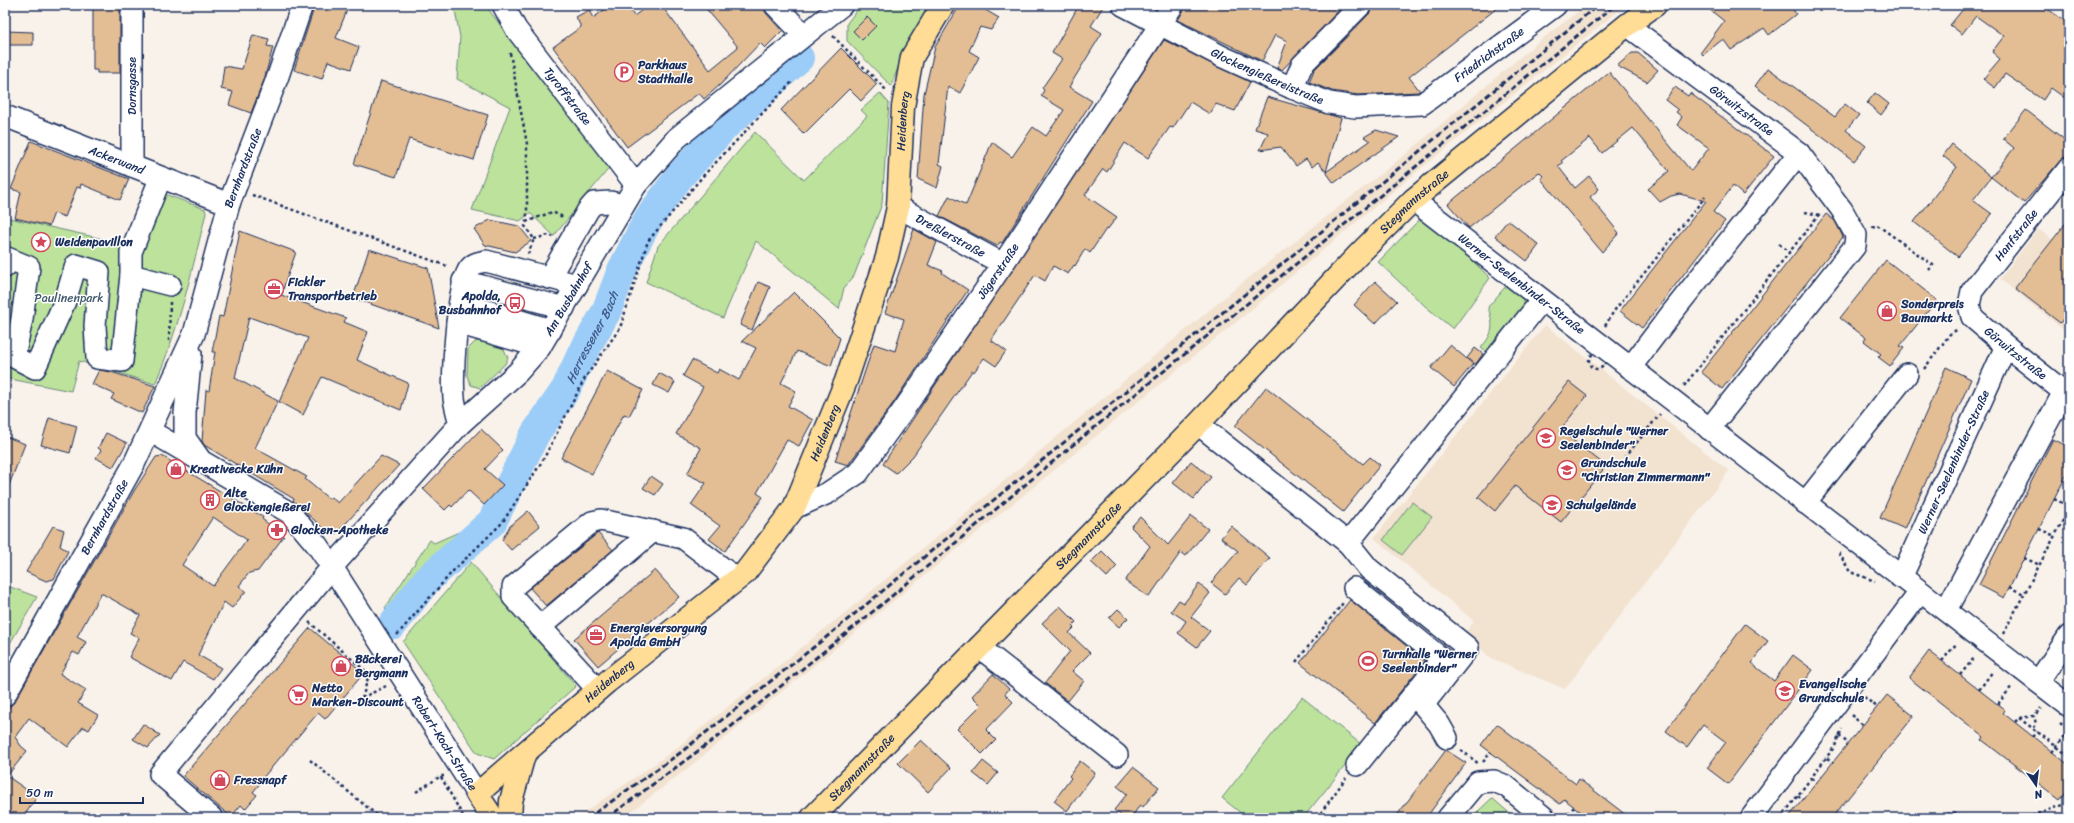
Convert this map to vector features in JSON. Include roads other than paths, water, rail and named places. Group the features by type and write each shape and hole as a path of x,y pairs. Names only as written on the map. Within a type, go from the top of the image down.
{"main road":[{"name":"Heidenberg","path":"477,794 598,690 744,574 794,508 846,381 887,258 898,207 903,107 912,57 943,5"},
{"name":"Stegmannstraße","path":"812,818 1198,424 1359,254 1413,200 1627,25 1655,5"},
{"path":"510,818 511,801 524,755"},
{"name":"Robert-Koch-Straße","path":"477,794 493,818"}],"street":[{"name":"Dornsgasse","path":"132,5 132,166"},
{"name":"Bernhardstraße","path":"201,460 185,438 185,413 194,334 203,293 232,196 278,76 302,5"},
{"name":"Tyroffstraße","path":"503,5 516,29 636,185"},
{"path":"775,5 812,29 842,5"},
{"name":"Glockengießereistraße","path":"1123,5 1223,57 1329,103 1356,107 1422,104"},
{"name":"Jägerstraße","path":"794,508 828,493 858,473 904,409 1003,264 1173,5"},
{"path":"1292,88 1302,65 1361,5"},
{"name":"Friedrichstraße","path":"1422,104 1533,12 1556,5"},
{"name":"Görwitzstraße","path":"1627,25 1799,153 1838,205 1856,235 1855,246 1709,428"},
{"name":"Am Busbahnhof","path":"332,566 460,424 518,372 546,338 636,185 677,138 812,29"},
{"name":"Ackerwand","path":"7,121 132,166 160,178 232,196"},
{"path":"1630,368 1799,153"},
{"name":"Hanfstraße","path":"1968,305 1972,291 2069,168"},
{"path":"5,267 8,258 29,267 22,319 14,357 35,368 65,301 76,265 99,272 94,326 97,358 122,361 131,275 131,252 160,178"},
{"name":"Werner-Seelenbinder-Straße","path":"1413,200 1630,368 1664,404 1709,428 2069,706"},
{"path":"549,278 588,210 594,203 610,202 623,205"},
{"name":"Dreßlerstraße","path":"898,207 1003,264"},
{"path":"460,424 454,398 457,323 463,281 469,269 476,263 486,261 577,286"},
{"path":"131,275 170,285"},
{"path":"463,281 564,308"},
{"path":"1348,543 1542,300"},
{"path":"460,303 546,338"},
{"name":"Görwitzstraße","path":"1968,305 1972,316 2006,346 2066,394"},
{"path":"457,323 546,338"},
{"name":"Bernhardstraße","path":"5,695 134,464 194,334"},
{"name":"Werner-Seelenbinder-Straße","path":"1900,577 2006,346"},
{"path":"1805,503 1907,374"},
{"path":"1946,610 2066,394"},
{"path":"1198,424 1348,543 1369,569 1468,648 1357,764"},
{"name":"Robert-Koch-Straße","path":"150,431 290,513 317,545 332,566 477,794"},
{"path":"598,690 513,597 513,587 592,522 601,520 683,538 737,579"},
{"path":"540,627 653,532"},
{"path":"212,818 160,774 332,566"},
{"path":"1354,588 1442,659 1418,699"},
{"path":"1751,818 1920,592"},
{"path":"2038,682 2069,636"},
{"path":"979,647 1117,755"},
{"path":"1418,699 1439,724 1446,738"},
{"path":"1448,818 1478,782 1494,781 1506,786 1545,818"}],"waterway":[{"name":"Herressener Bach","path":"393,624 427,580 492,522 535,434 566,389 580,358 606,312 622,270 649,218 679,177 725,126 799,58"}],"railway":[{"path":"588,818 680,753 824,639 1598,5"},
{"path":"607,818 728,729 881,605 1068,449 1615,5"}],"place":[{"name":"Parkhaus Stadthalle","path":"624,72"},
{"name":"Weidenpavillon","path":"41,242"},
{"name":"Fickler Transportbetrieb","path":"274,289"},
{"name":"Apolda, Busbahnhof","path":"515,303"},
{"name":"Sonderpreis Baumarkt","path":"1887,311"},
{"name":"Regelschule \"Werner Seelenbinder\"","path":"1546,438"},
{"name":"Kreativecke Kühn","path":"176,469"},
{"name":"Grundschule \"Christian Zimmermann\"","path":"1567,470"},
{"name":"Alte Glockengießerei","path":"210,500"},
{"name":"Schulgelände","path":"1552,505"},
{"name":"Glocken-Apotheke","path":"277,530"},
{"name":"Energieversorgung Apolda GmbH","path":"596,635"},
{"name":"Turnhalle \"Werner Seelenbinder\"","path":"1368,661"},
{"name":"Bäckerei Bergmann","path":"341,666"},
{"name":"Evangelische Grundschule","path":"1785,691"},
{"name":"Netto Marken-Discount","path":"298,695"},
{"name":"Fressnapf","path":"220,780"}],"park label":[{"name":"Paulinenpark","path":"69,298"}]}
